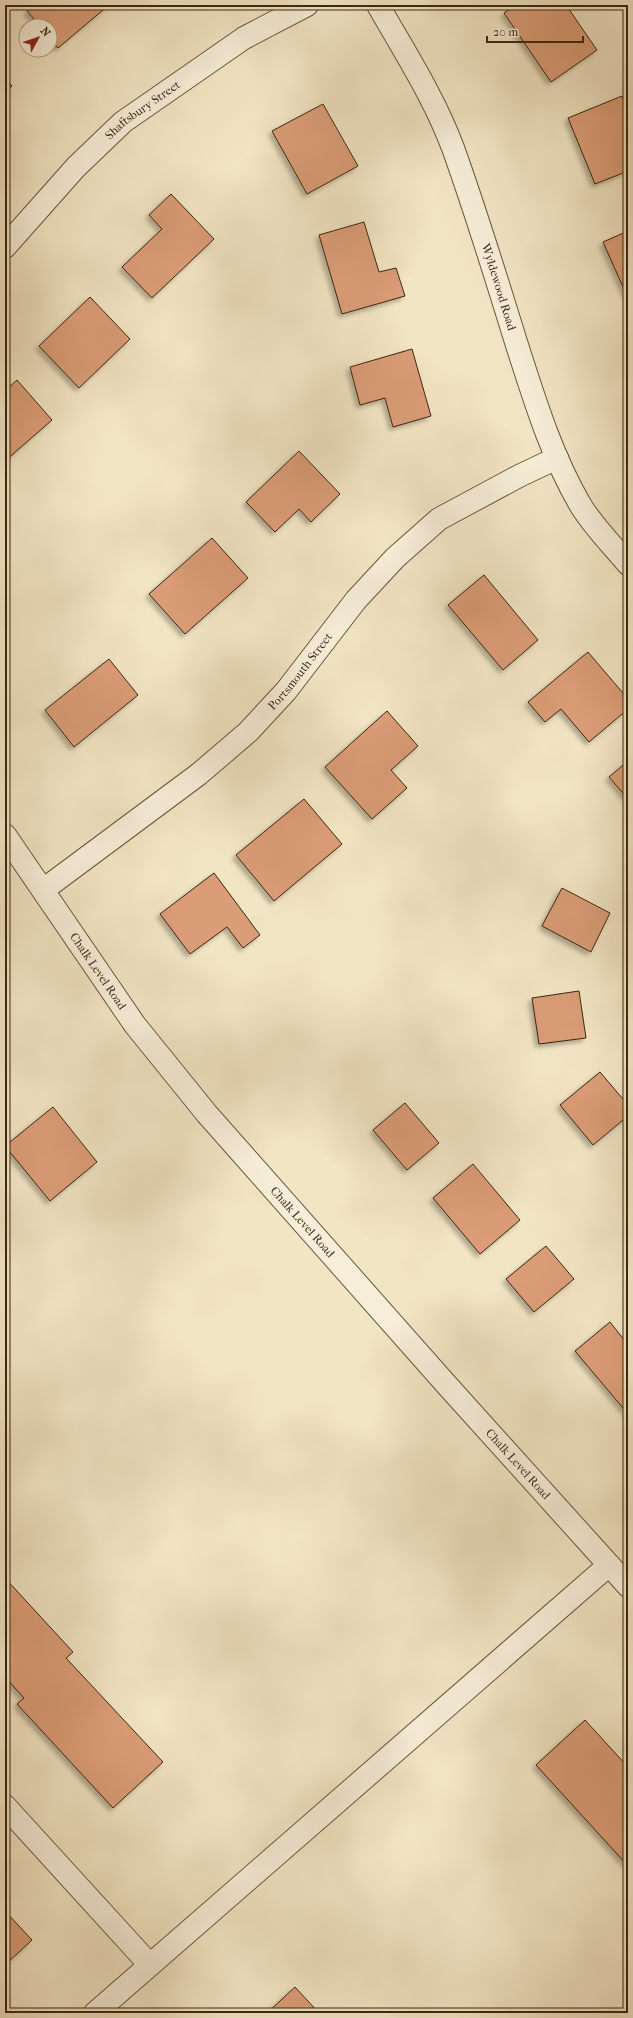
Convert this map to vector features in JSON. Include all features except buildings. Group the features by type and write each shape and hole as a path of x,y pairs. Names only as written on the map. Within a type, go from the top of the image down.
{"street":[{"name":"Shaftsbury Street","path":"5,247 76,167 123,122 244,38 307,5"},
{"name":"Wyldewood Road","path":"378,5 433,102 452,146 483,235 537,407 557,458 581,506 598,529 628,564"},
{"name":"Portsmouth Street","path":"43,890 199,774 248,732 286,691 356,600 395,558 439,519 519,476 557,458"},
{"name":"Chalk Level Road","path":"5,835 135,1025 207,1114 445,1383 628,1586"},
{"path":"106,2010 150,1964 609,1564"},
{"path":"5,1806 150,1964"}]}
